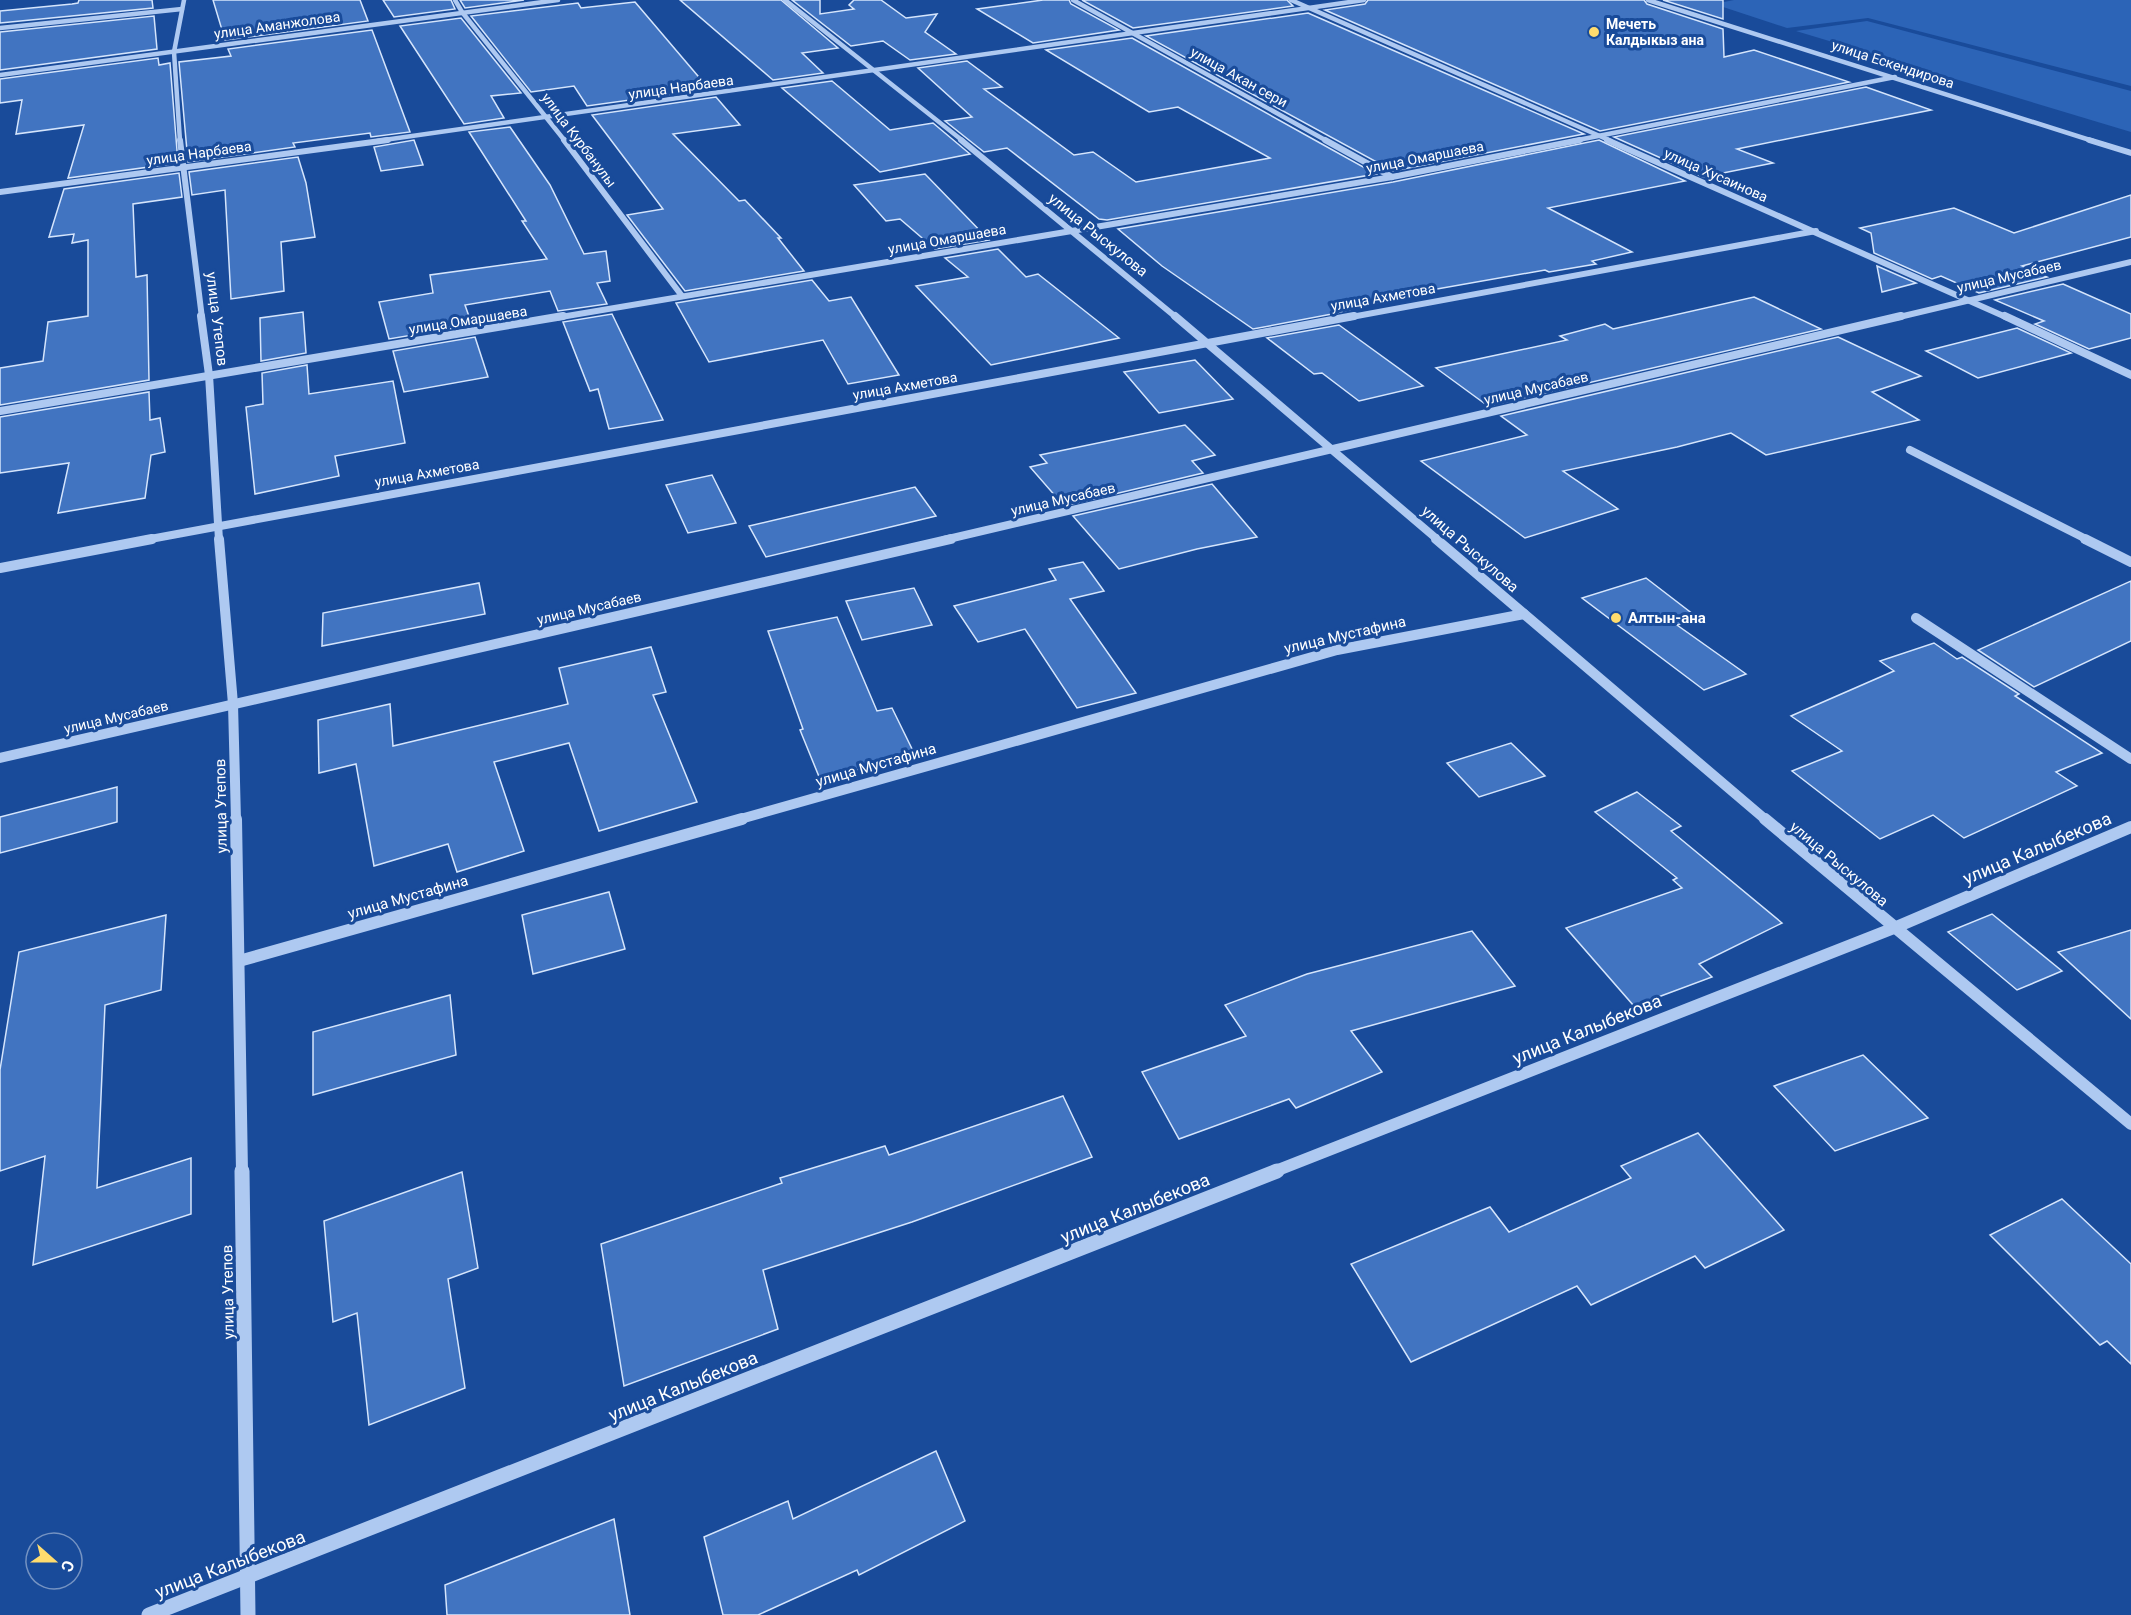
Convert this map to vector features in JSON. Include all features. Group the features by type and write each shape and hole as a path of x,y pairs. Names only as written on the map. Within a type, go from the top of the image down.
{"street":[{"name":"улица Курбанулы","path":"455,0 462,12 548,118 682,296"},
{"name":"улица Аманжолова","path":"0,75 558,0"},
{"name":"улица Рыскулова","path":"785,0 877,71 1209,344 1894,928 2131,1124"},
{"name":"улица Акан сери","path":"1073,0 1392,177"},
{"name":"улица Хусаинова","path":"1291,0 1816,231 2131,375"},
{"name":"улица Нарбаева","path":"0,192 548,118 1364,0"},
{"name":"улица Ескендирова","path":"1648,0 2131,153"},
{"path":"0,28 183,5"},
{"name":"улица Утепов","path":"183,5 174,52 182,168 209,375 218,526 233,704 248,1615"},
{"name":"улица Омаршаева","path":"0,411 1392,177 1895,77"},
{"name":"улица Ахметова","path":"0,568 1816,231"},
{"name":"улица Мусабаев","path":"0,758 1335,450 2131,262"},
{"path":"1910,450 2131,562"},
{"name":"улица Мустафина","path":"239,961 1337,650 1524,614"},
{"path":"1916,618 2131,759"},
{"name":"улица Калыбекова","path":"149,1615 1894,928 2131,827"}],"shaded area":[{"path":"1734,0 2131,0 2131,86 1868,18 1787,28 1714,4"},
{"path":"1867,21 2131,91 2131,132 1796,31"}],"building":[{"path":"79,0 152,0 153,8 0,23 0,11 72,4 78,3"},
{"path":"213,0 360,0 368,21 225,40"},
{"path":"383,0 451,0 455,9 394,17"},
{"path":"460,0 524,0 465,8"},
{"path":"680,0 781,0 838,48 802,53 823,73 773,80"},
{"path":"792,0 820,0 820,14 854,9 849,5 854,0 881,0 906,18 937,14 925,32 956,54 910,60 883,41 851,46"},
{"path":"1043,0 1069,0 1071,4 1119,30 1033,43 977,9"},
{"path":"1082,0 1287,0 1293,6 1133,28"},
{"path":"1368,0 1644,0 1647,4 1723,29 1724,57 1754,50 1849,82 1600,131 1325,10 1365,4"},
{"path":"1663,0 1723,0 1723,19"},
{"path":"635,2 709,89 587,106 574,86 531,92 471,16 578,3 581,8"},
{"path":"1308,13 1584,134 1393,171 1146,36"},
{"path":"154,16 157,49 0,70 0,32"},
{"path":"461,18 521,93 491,96 504,118 464,124 400,26"},
{"path":"372,30 410,132 371,137 370,133 293,143 295,147 188,162 179,62 231,56 228,49"},
{"path":"1132,38 1376,174 1107,220 1099,219 1007,148 984,152 945,121 972,117 918,68 967,61 1002,87 984,89 1074,155 1093,152 1136,182 1270,158 1178,107 1149,112 1046,50"},
{"path":"158,58 159,65 170,63 178,163 68,178 84,125 16,134 22,100 0,103 0,79"},
{"path":"832,81 890,130 933,123 970,154 880,172 782,88"},
{"path":"1866,87 1931,110 1737,149 1773,163 1703,177 1614,137"},
{"path":"716,97 740,125 673,134 739,201 745,200 781,238 778,238 804,271 685,291 627,215 663,209 592,115"},
{"path":"510,127 550,185 584,254 606,251 610,281 597,283 607,304 558,311 550,291 465,305 472,325 389,339 379,302 433,293 430,275 547,259 522,221 526,221 469,132"},
{"path":"414,140 423,165 381,171 374,147"},
{"path":"1599,140 1685,181 1548,208 1632,252 1592,261 1596,264 1549,272 1545,270 1420,292 1332,314 1253,329 1162,266 1118,229 1393,182"},
{"path":"298,157 306,183 315,237 281,242 284,291 231,299 225,190 192,195 189,172"},
{"path":"179,173 182,197 133,204 136,277 147,275 149,380 0,405 0,368 43,361 48,322 88,316 88,240 72,243 74,234 49,237 64,189"},
{"path":"925,174 989,240 935,249 900,219 886,221 854,185"},
{"path":"2131,195 2131,237 2022,266 2047,277 1979,293 1941,276 1932,279 1874,253 1871,233 1860,228 1954,208 2014,233"},
{"path":"998,249 1026,277 1038,274 1119,338 991,365 916,286 968,277 945,258"},
{"path":"1877,266 1916,283 1882,292"},
{"path":"812,280 829,301 851,297 899,375 848,384 823,340 709,362 676,303"},
{"path":"2063,284 2131,314 2131,338 2089,349 2035,324 2044,321 1995,300"},
{"path":"1754,297 1821,329 1488,406 1436,368 1567,340 1560,336 1605,324 1613,329"},
{"path":"303,312 306,353 261,361 260,318"},
{"path":"612,314 663,420 609,429 598,389 590,391 563,322"},
{"path":"1339,325 1423,386 1359,401 1322,373 1314,374 1267,338"},
{"path":"2017,328 2071,353 1978,378 1926,351"},
{"path":"475,337 488,377 404,392 393,351"},
{"path":"1838,337 1921,376 1872,392 1919,420 1766,455 1731,433 1563,471 1618,509 1525,538 1421,461 1527,435 1501,416"},
{"path":"1195,360 1233,399 1159,413 1124,372"},
{"path":"307,365 309,394 393,381 405,443 335,456 339,476 255,494 246,407 263,404 262,373"},
{"path":"149,392 150,420 160,418 165,452 151,455 145,498 58,513 69,463 0,473 0,417"},
{"path":"1185,425 1215,455 1192,461 1203,473 1064,506 1030,467 1047,463 1040,455"},
{"path":"712,475 736,523 688,533 666,485"},
{"path":"1212,484 1257,537 1197,549 1119,569 1073,516"},
{"path":"915,487 936,516 766,557 749,526"},
{"path":"1083,562 1104,591 1070,599 1136,693 1077,708 1025,629 978,642 954,606 1056,580 1049,569"},
{"path":"1646,578 1698,618 1677,625 1746,674 1704,690 1582,598"},
{"path":"2131,581 2131,641 2034,687 1978,650"},
{"path":"479,583 485,614 322,646 323,613"},
{"path":"914,588 932,625 862,640 846,601"},
{"path":"837,617 877,711 892,708 915,755 820,779 800,730 803,729 768,631"},
{"path":"1934,643 1957,659 1962,657 2019,694 2015,696 2102,753 2056,772 2077,786 1964,838 1933,815 1880,839 1792,771 1842,751 1791,716 1894,671 1880,661"},
{"path":"651,647 666,692 653,695 697,802 599,831 569,743 494,762 524,851 457,872 448,844 374,866 356,764 319,773 318,720 390,704 393,746 568,704 559,668"},
{"path":"1511,743 1545,776 1479,797 1447,763"},
{"path":"117,787 117,822 0,853 0,817"},
{"path":"1637,792 1681,826 1671,831 1782,923 1699,964 1712,977 1634,1006 1566,928 1682,888 1673,880 1677,878 1595,812"},
{"path":"609,892 625,949 533,974 522,915"},
{"path":"1992,914 2062,971 2017,990 1948,932"},
{"path":"166,915 161,990 105,1005 97,1188 191,1158 191,1214 33,1265 45,1156 0,1171 0,1070 19,952"},
{"path":"2131,930 2131,1019 2058,952"},
{"path":"1472,931 1515,986 1351,1031 1382,1072 1296,1108 1289,1099 1179,1139 1142,1072 1246,1036 1225,1005 1307,974"},
{"path":"450,995 456,1055 313,1095 313,1032"},
{"path":"1863,1055 1928,1118 1835,1151 1774,1086"},
{"path":"1063,1096 1092,1157 912,1222 763,1270 778,1329 624,1386 601,1244 782,1183 780,1178 885,1146 889,1155"},
{"path":"1698,1133 1784,1230 1705,1268 1695,1256 1591,1305 1577,1286 1411,1362 1351,1264 1490,1207 1509,1232 1631,1178 1621,1166"},
{"path":"462,1172 478,1268 448,1279 465,1388 369,1425 357,1313 333,1322 324,1221"},
{"path":"2062,1199 2131,1264 2131,1364 2107,1341 2100,1345 1990,1235"},
{"path":"936,1451 965,1521 859,1575 857,1570 758,1615 723,1615 704,1537 788,1501 793,1519"},
{"path":"614,1519 630,1615 447,1615 445,1585"}],"place":[{"name":"Мечеть Калдыкыз ана","path":"1594,32"},
{"name":"Алтын-ана","path":"1616,618"}]}
